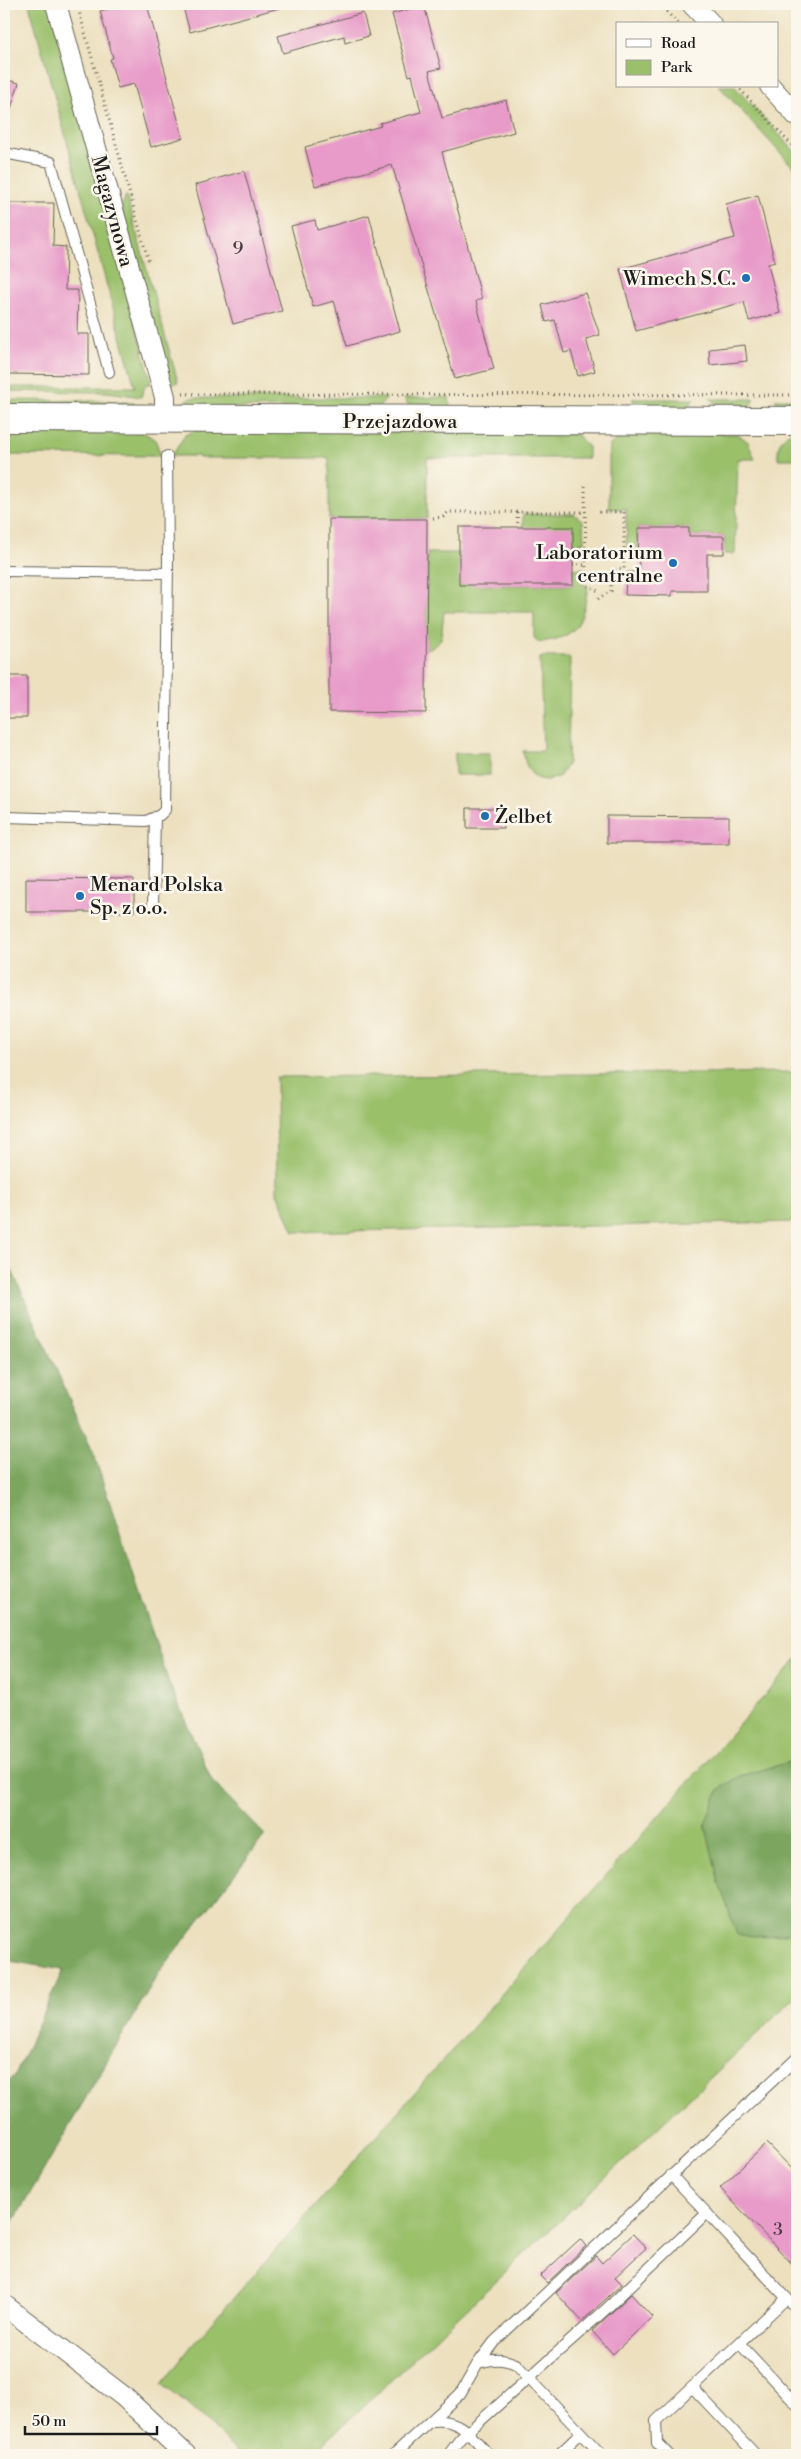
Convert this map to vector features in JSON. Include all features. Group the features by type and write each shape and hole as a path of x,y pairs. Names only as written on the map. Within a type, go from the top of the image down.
{"street":[{"name":"Magazynowa","path":"56,4 165,408"},
{"path":"692,4 709,22"},
{"path":"772,88 797,116"},
{"name":"Przejazdowa","path":"4,418 165,408 797,421"},
{"path":"4,2305 123,2396 186,2455"}],"lane":[{"path":"4,152 51,162 109,372"},
{"path":"4,817 146,821 165,810 168,573 167,456"},
{"path":"4,571 168,573"},
{"path":"153,906 155,817"},
{"path":"393,2455 460,2394 478,2363 494,2342 797,2058"},
{"path":"671,2175 797,2309"},
{"path":"448,2455 468,2432 707,2213"},
{"path":"669,2455 657,2443 656,2421 787,2298"},
{"path":"739,2343 797,2405"},
{"path":"478,2363 495,2358 516,2364 602,2455"},
{"path":"692,2387 756,2455"},
{"path":"432,2421 444,2420 456,2423 468,2432 489,2455"},
{"path":"558,2455 581,2433"}],"path":[{"path":"78,4 151,270"},
{"path":"660,4 676,22"},
{"path":"739,88 797,151"},
{"path":"182,384 185,393"},
{"path":"165,408 185,393 797,395"},
{"path":"584,486 587,549 586,584 598,591"},
{"path":"433,518 443,517 448,512 586,512"},
{"path":"518,512 518,527"},
{"path":"598,512 624,512 624,570 611,570 611,591 598,599"},
{"path":"573,548 587,549"},
{"path":"573,565 587,565"}],"green space":[{"path":"29,4 51,4 150,377 151,384 146,384 141,397 108,392 4,391 4,387 135,387"},
{"path":"721,88 736,88 797,154 797,165 794,168"},
{"path":"126,195 178,382 169,385 121,208"},
{"path":"449,397 450,405 443,411 409,406 404,398"},
{"path":"191,398 387,398 379,407 193,408 183,403"},
{"path":"632,399 694,399 687,409 640,408"},
{"path":"710,399 754,399 748,409 722,411"},
{"path":"775,399 797,399 797,410 783,409"},
{"path":"4,400 135,403 134,407 4,409"},
{"path":"4,428 140,431 155,439 161,456 4,455"},
{"path":"797,429 797,459 778,459 778,448 782,440"},
{"path":"197,430 577,434 588,447 588,458 427,458 427,519 329,519 329,458 199,458 198,456 172,456 185,435"},
{"path":"625,432 738,434 748,442 755,459 738,459 735,554 724,554 724,536 689,536 688,528 638,528 638,550 627,550 626,509 609,509 609,446"},
{"path":"523,514 574,514 583,521 584,543 573,544 523,527"},
{"path":"427,553 459,553 460,585 572,585 573,569 584,568 584,586 588,587 580,619 576,626 563,637 539,642 534,638 534,612 444,612 441,639 433,647 426,649"},
{"path":"569,657 570,659 568,763 560,776 545,780 534,776 530,771 523,751 543,751 540,658"},
{"path":"455,753 490,753 490,775 455,775"},
{"path":"797,1072 797,1222 294,1232 277,1193 276,1077"},
{"path":"4,1265 11,1268 93,1452 169,1683 212,1781 265,1835 158,1974 4,2238 4,2083 14,2077 63,1970 4,1960"},
{"path":"797,1659 797,1760 740,1776 769,1937 797,1931 797,1996 312,2455 239,2455 203,2417 162,2384 193,2344"},
{"path":"797,1760 797,1931 769,1937 737,1935 719,1883 705,1824 719,1789 740,1776"}],"building":[{"path":"127,4 147,4 183,138 151,147 134,84 118,88 110,59 113,58 100,11"},
{"path":"182,4 278,4 279,8 190,32"},
{"path":"424,5 441,68 429,71 442,118 506,100 514,132 442,152 482,299 476,301 494,369 455,379 392,165 315,186 305,147 381,126 380,123 421,112 412,75 409,76 392,14"},
{"path":"363,13 369,36 345,43 344,36 283,53 278,36"},
{"path":"4,79 19,83 7,121 4,121"},
{"path":"244,171 282,311 233,324 195,185"},
{"path":"758,195 775,262 768,264 780,313 749,321 744,302 636,331 620,269 735,238 726,204"},
{"path":"4,203 54,203 53,246 66,247 65,290 78,290 77,334 89,334 89,375 4,374"},
{"path":"369,215 400,331 347,346 334,301 313,307 291,226 315,220 317,230"},
{"path":"585,293 600,335 586,339 595,371 578,376 571,351 564,353 555,320 546,322 542,305"},
{"path":"745,345 747,361 710,365 709,349"},
{"path":"329,519 427,519 426,713 329,712"},
{"path":"459,527 573,527 573,585 459,585"},
{"name":"Laboratorium centralne","path":"638,528 689,528 689,536 724,536 724,554 707,554 707,591 672,591 672,596 625,595 628,572 639,572"},
{"path":"4,676 27,676 27,718 4,718"},
{"name":"Żelbet","path":"467,808 503,808 503,828 467,828"},
{"path":"607,816 729,817 729,843 607,843"},
{"name":"Menard Polska Sp. z o.o.","path":"26,878 134,879 134,912 26,912"},
{"path":"767,2143 797,2174 797,2269 720,2188"},
{"path":"633,2234 646,2248 615,2277 622,2284 582,2321 556,2293 596,2256 602,2263"},
{"path":"580,2239 586,2246 547,2283 540,2276"},
{"path":"631,2294 652,2317 613,2354 592,2331"}],"place":[{"name":"Wimech S.C.","path":"746,278"},
{"name":"Laboratorium centralne","path":"673,563"},
{"name":"Żelbet","path":"485,816"},
{"name":"Menard Polska Sp. z o.o.","path":"80,896"}]}
